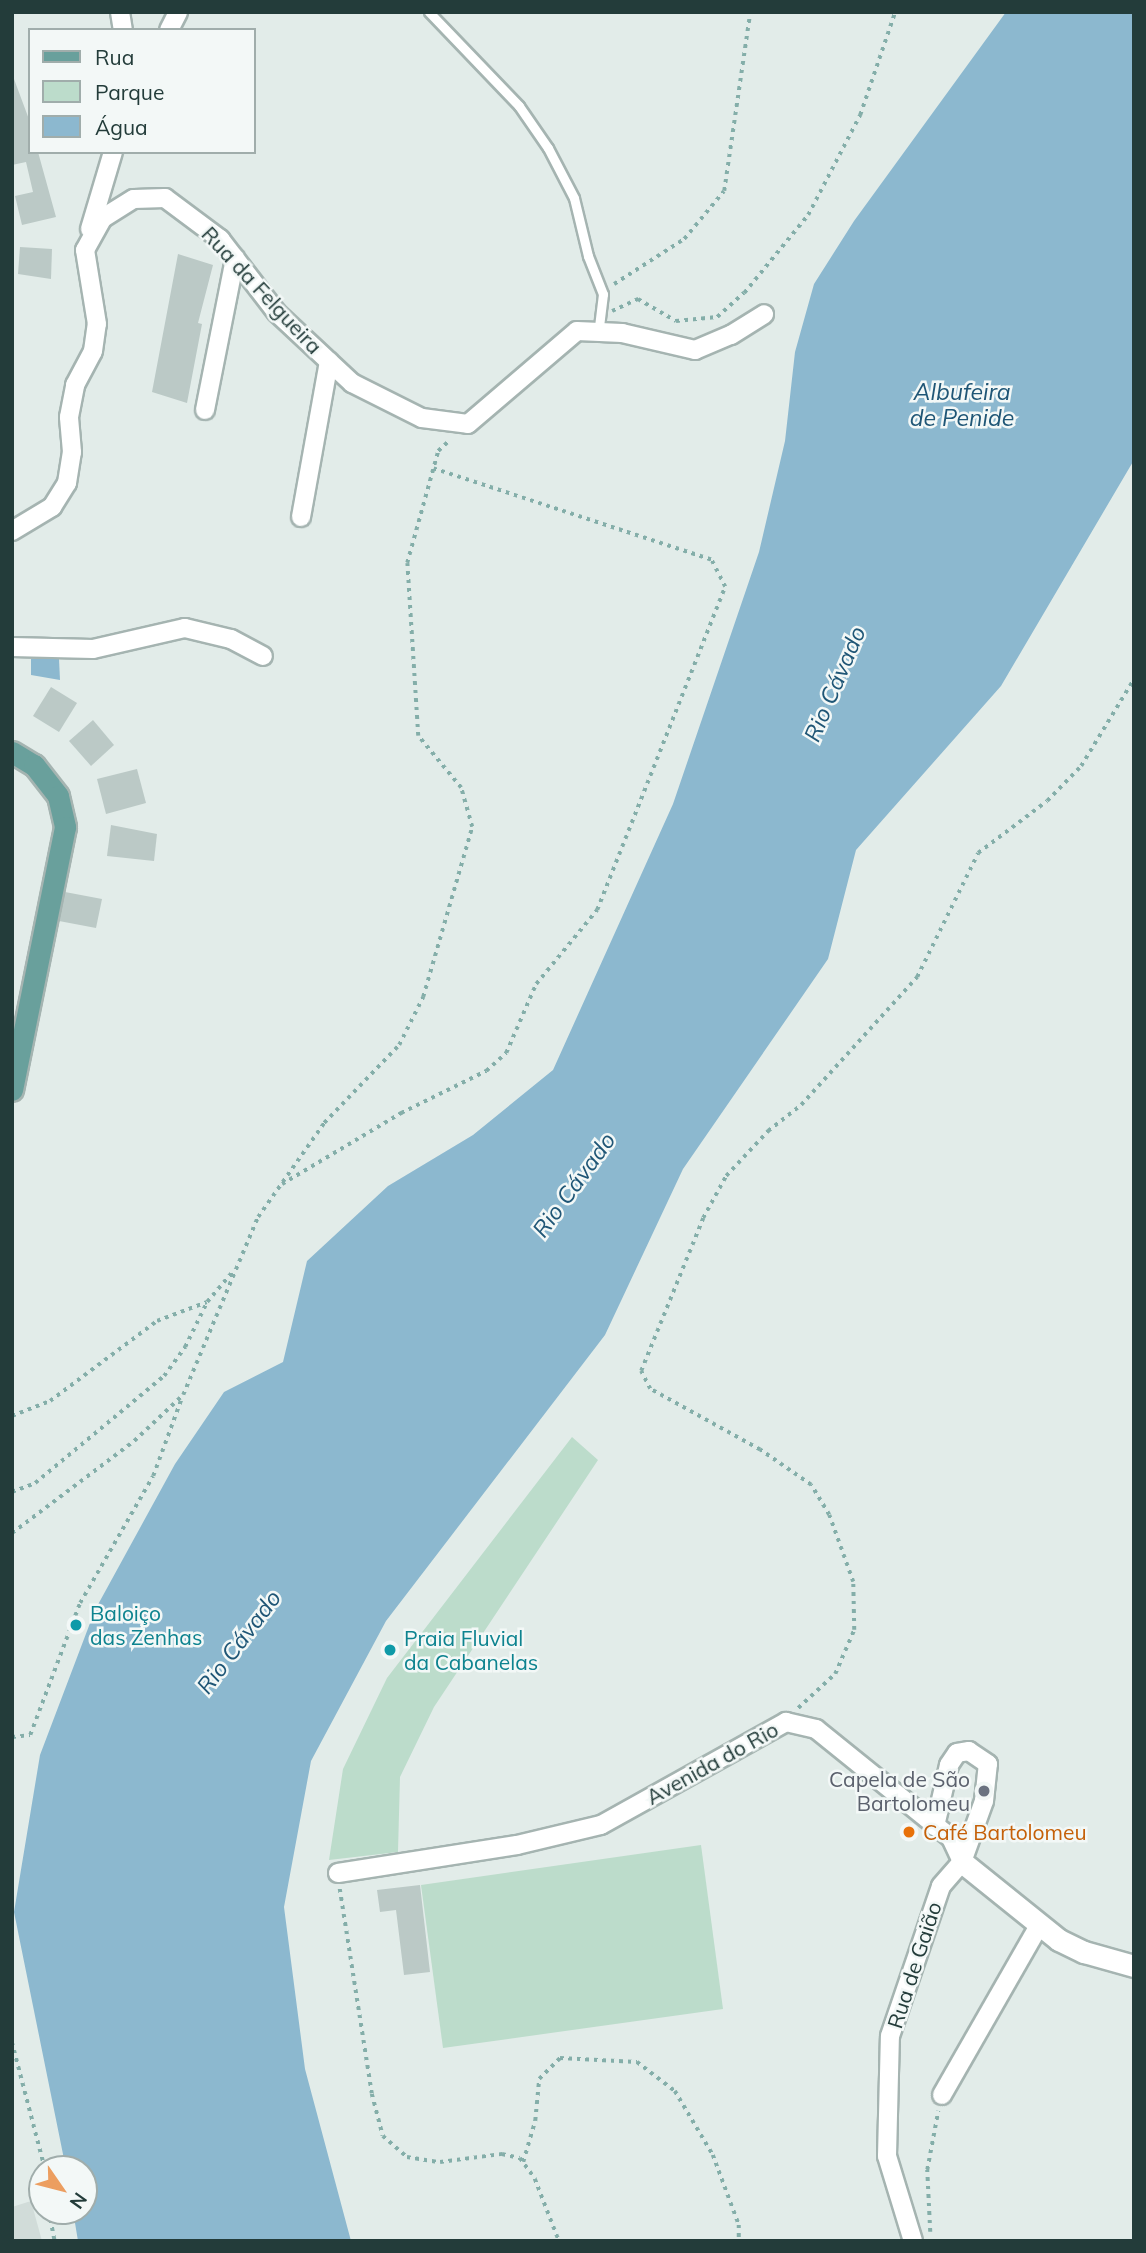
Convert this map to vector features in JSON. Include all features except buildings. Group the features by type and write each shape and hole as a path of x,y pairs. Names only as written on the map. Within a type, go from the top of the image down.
{"main road":[{"path":"12,752 34,765 58,796 65,827 12,1090"}],"street":[{"path":"170,28 178,12"},
{"path":"12,531 52,507 67,483 72,452 69,417 75,385 93,351 97,324 85,250 112,154"},
{"name":"Rua da Felgueira","path":"85,250 103,218 134,199 165,198 220,239 277,313 352,383 422,418 468,424"},
{"path":"205,410 235,258"},
{"path":"468,424 577,331 601,323 695,350 732,335 764,314"},
{"path":"301,517 329,361"},
{"path":"12,647 93,649 185,628 220,634 263,656"},
{"name":"Avenida do Rio","path":"338,1873 516,1845 601,1825 786,1722 817,1729 951,1838 962,1862 1040,1924 1084,1952 1134,1966"},
{"path":"935,1826 949,1765 957,1753 969,1751 988,1764 990,1775 962,1862"},
{"name":"Rua de Gaião","path":"913,2241 887,2156 890,2036 941,1886 962,1862"},
{"path":"942,2095 1040,1924"}],"lane":[{"path":"429,12 519,106 548,148 574,198 588,256 603,294 601,323"}],"path":[{"path":"603,294 620,278 684,239 724,191 750,12"},
{"path":"601,323 638,299 676,321 718,317 744,293 808,215 860,115 895,12"},
{"path":"12,1737 30,1735 80,1603 153,1476 183,1395 258,1217 324,1124 398,1045 423,997 472,827 461,788 418,736 407,564 438,451 468,424"},
{"path":"280,1185 401,1113 486,1071 506,1053 536,984 597,910 724,587 711,560 433,468"},
{"path":"786,1722 835,1675 854,1630 853,1582 829,1515 811,1486 760,1450 650,1388 641,1371 702,1218 726,1176 768,1131 801,1105 916,977 978,853 1047,801 1081,766 1134,679"},
{"path":"12,1492 35,1483 164,1376 185,1347 207,1302 237,1266"},
{"path":"12,1416 50,1401 157,1321 207,1302"},
{"path":"12,1533 134,1441 183,1395"},
{"path":"338,1873 372,2094 383,2136 407,2157 440,2162 502,2154 523,2162 535,2179 559,2241"},
{"path":"12,2042 41,2155"},
{"path":"523,2162 536,2121 539,2079 560,2057 637,2062 675,2091 713,2155 739,2225 739,2241"},
{"path":"931,2241 927,2170 942,2095"}],"shaded area":[{"path":"28,2202 28,2225 38,2225 42,2241 12,2241 12,2207"}],"green space":[{"path":"572,1437 598,1460 434,1707 400,1777 398,1852 329,1860 343,1769 387,1678"},
{"path":"701,1845 723,2009 443,2048 421,1885"}],"water":[{"name":"Albufeira de Penide","path":"1006,12 1134,12 1134,460 1001,686 856,850 828,959 683,1169 605,1335 386,1621 311,1761 284,1907 305,2069 351,2241 78,2241 75,2225 98,2225 98,2155 63,2155 14,1912 40,1755 95,1610 175,1464 224,1392 283,1362 307,1261 388,1186 473,1135 553,1070 673,804 759,552 785,441 795,352 814,284 854,221"},
{"path":"31,659 59,659 60,680 31,675"}],"place":[{"name":"Baloiço das Zenhas","path":"76,1625"},
{"name":"Praia Fluvial da Cabanelas","path":"390,1650"},
{"name":"Capela de São Bartolomeu","path":"984,1791"},
{"name":"Café Bartolomeu","path":"909,1832"}],"water label":[{"name":"Rio Cávado","path":"835,684"},
{"name":"Rio Cávado","path":"574,1185"},
{"name":"Rio Cávado","path":"239,1642"}]}
